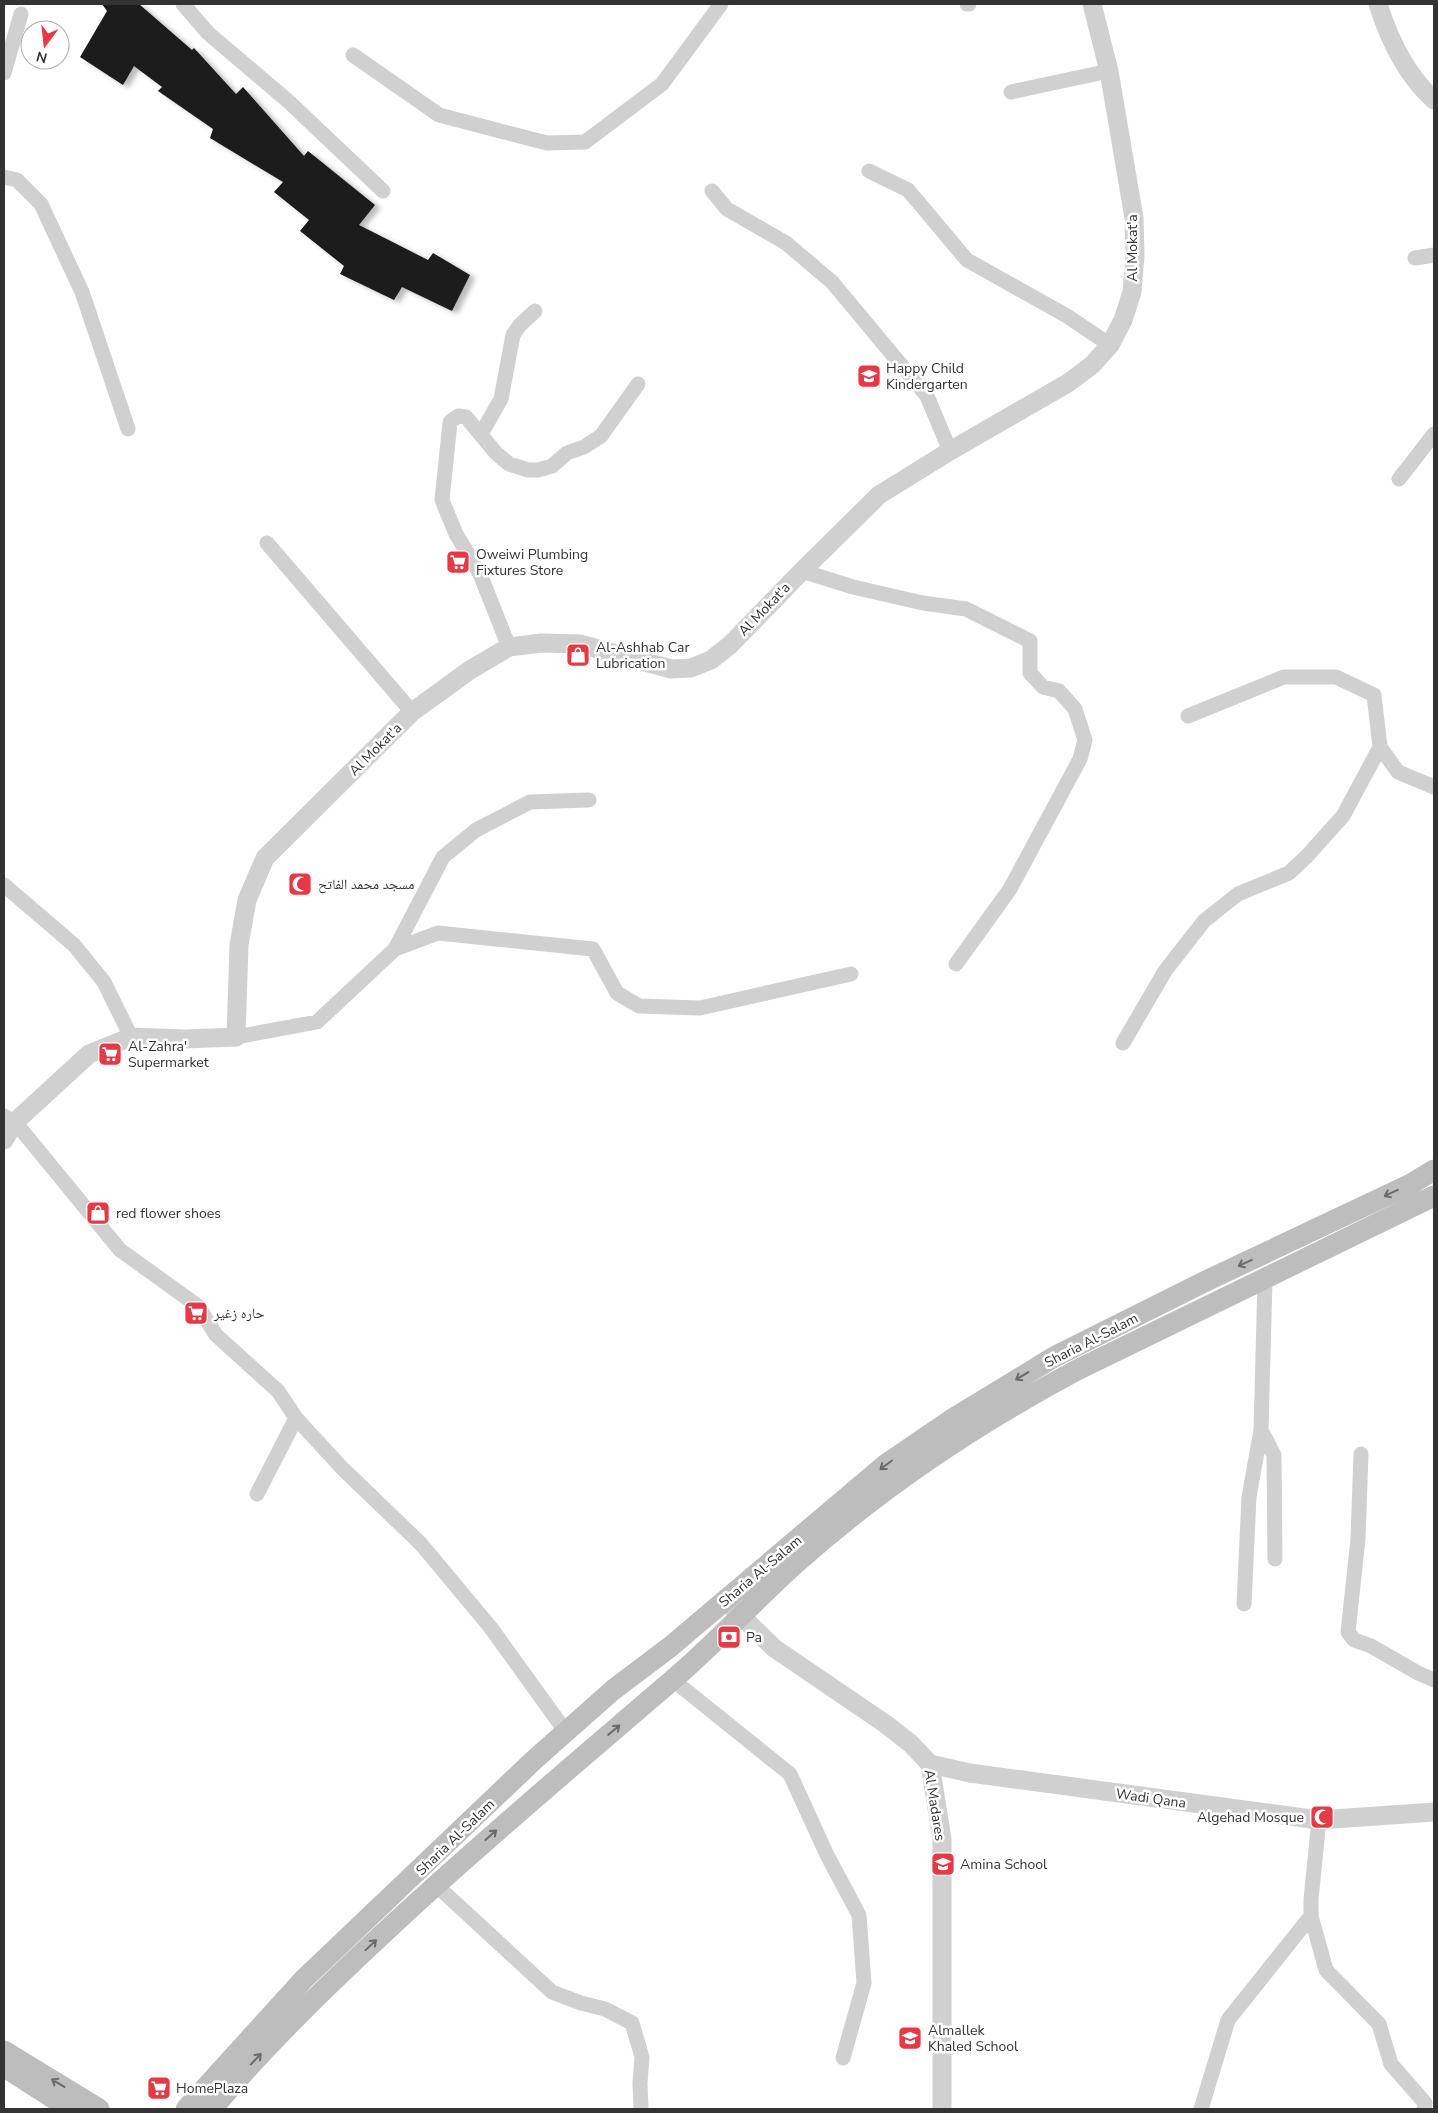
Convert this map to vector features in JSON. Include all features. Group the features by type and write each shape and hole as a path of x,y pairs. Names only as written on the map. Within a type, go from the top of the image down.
{"main road":[{"name":"Sharia Al-Salam","path":"186,2109 304,1979 566,1732 613,1690 670,1647 885,1465 954,1418 1054,1357 1206,1281 1411,1184 1434,1170"},
{"name":"Sharia Al-Salam","path":"212,2109 240,2075 324,1987 436,1884 516,1812 673,1680 796,1564 898,1481 1022,1399 1077,1370 1434,1196"},
{"path":"4,2051 99,2109"},
{"path":"4,2067 70,2109"}],"street":[{"path":"182,4 208,33 288,101 383,191"},
{"path":"353,55 439,115 546,143 585,142 662,84 721,4"},
{"name":"Al Mokat'a","path":"236,1037 239,945 247,900 265,858 412,712 470,670 509,647 542,643 580,644 671,669 691,668 710,660 730,645 802,570 879,495 950,451 1068,383 1092,365 1110,345 1123,320 1132,292 1135,255 1134,218 1109,71 1092,4"},
{"path":"1378,4 1392,42 1414,77 1434,100"},
{"path":"4,73 21,14"},
{"path":"1011,92 1109,71"},
{"path":"869,171 908,190 967,260 1067,316 1110,345"},
{"path":"4,177 17,180 41,204 82,292 128,429"},
{"path":"712,191 727,209 786,243 832,282 927,396 950,451"},
{"path":"1415,258 1434,255"},
{"path":"481,434 501,399 513,335 520,325 535,311"},
{"path":"509,647 480,574 456,534 442,500 451,420 458,416 466,417 496,453 509,464 528,470 548,468 556,464 567,453 584,447 601,436 638,384"},
{"path":"1399,479 1434,434"},
{"path":"266,543 412,712"},
{"path":"802,570 852,587 923,603 966,609 1030,641 1030,673 1043,687 1059,691 1074,709 1085,740 1080,759 1010,889 956,964"},
{"path":"1188,716 1284,677 1336,677 1374,695 1380,747 1398,772 1434,787"},
{"path":"1123,1043 1165,971 1204,921 1238,894 1282,877 1307,856 1343,816 1380,747"},
{"path":"4,1140 9,1119 89,1054 131,1037 185,1039 236,1037 317,1022 395,949 443,858 476,830 530,802 589,800"},
{"path":"4,884 74,945 104,982 131,1037"},
{"path":"395,949 438,933 593,949 617,993 639,1006 700,1008 851,974"},
{"path":"9,1119 120,1250 198,1306 216,1335 278,1391 296,1418 342,1468 421,1544 491,1628 566,1732"},
{"path":"1244,1604 1249,1497 1260,1430 1264,1280"},
{"path":"257,1494 296,1418"},
{"path":"1260,1430 1274,1455 1275,1559"},
{"path":"1361,1454 1358,1539 1348,1632 1354,1640 1371,1646 1434,1680"},
{"name":"Al Madares","path":"725,1600 774,1648 905,1739 930,1764 942,1839 942,2109"},
{"path":"673,1680 790,1774 827,1855 859,1915 864,1983 843,2058"},
{"name":"Wadi Qana","path":"930,1764 970,1773 1319,1820 1434,1812"},
{"path":"1319,1820 1310,1899 1311,1916 1326,1970 1380,2024 1391,2064 1425,2103 1424,2109"},
{"path":"436,1884 552,1992 581,2003 605,2009 632,2023 642,2057 641,2109"},
{"path":"1201,2109 1228,2020 1311,1916"}],"building":[{"path":"102,4 139,4 192,50 194,48 236,94 243,87 304,156 308,151 375,205 359,225 428,260 433,253 470,275 452,311 402,287 394,300 340,274 344,266 300,231 309,220 274,192 283,182 210,138 213,129 158,91 162,87 134,66 123,85 80,57 107,11"}],"place":[{"name":"Happy Child Kindergarten","path":"869,376"},
{"name":"Oweiwi Plumbing Fixtures Store","path":"458,562"},
{"name":"Al-Ashhab Car Lubrication","path":"578,655"},
{"name":"مسجد محمد الفاتح","path":"300,884"},
{"name":"Al-Zahra' Supermarket","path":"110,1054"},
{"name":"red flower shoes","path":"98,1213"},
{"name":"حاره زغير","path":"196,1313"},
{"name":"Pa","path":"729,1637"},
{"name":"Algehad Mosque","path":"1322,1817"},
{"name":"Amina School","path":"943,1864"},
{"name":"Almallek Khaled School","path":"910,2038"},
{"name":"HomePlaza","path":"159,2088"}]}
